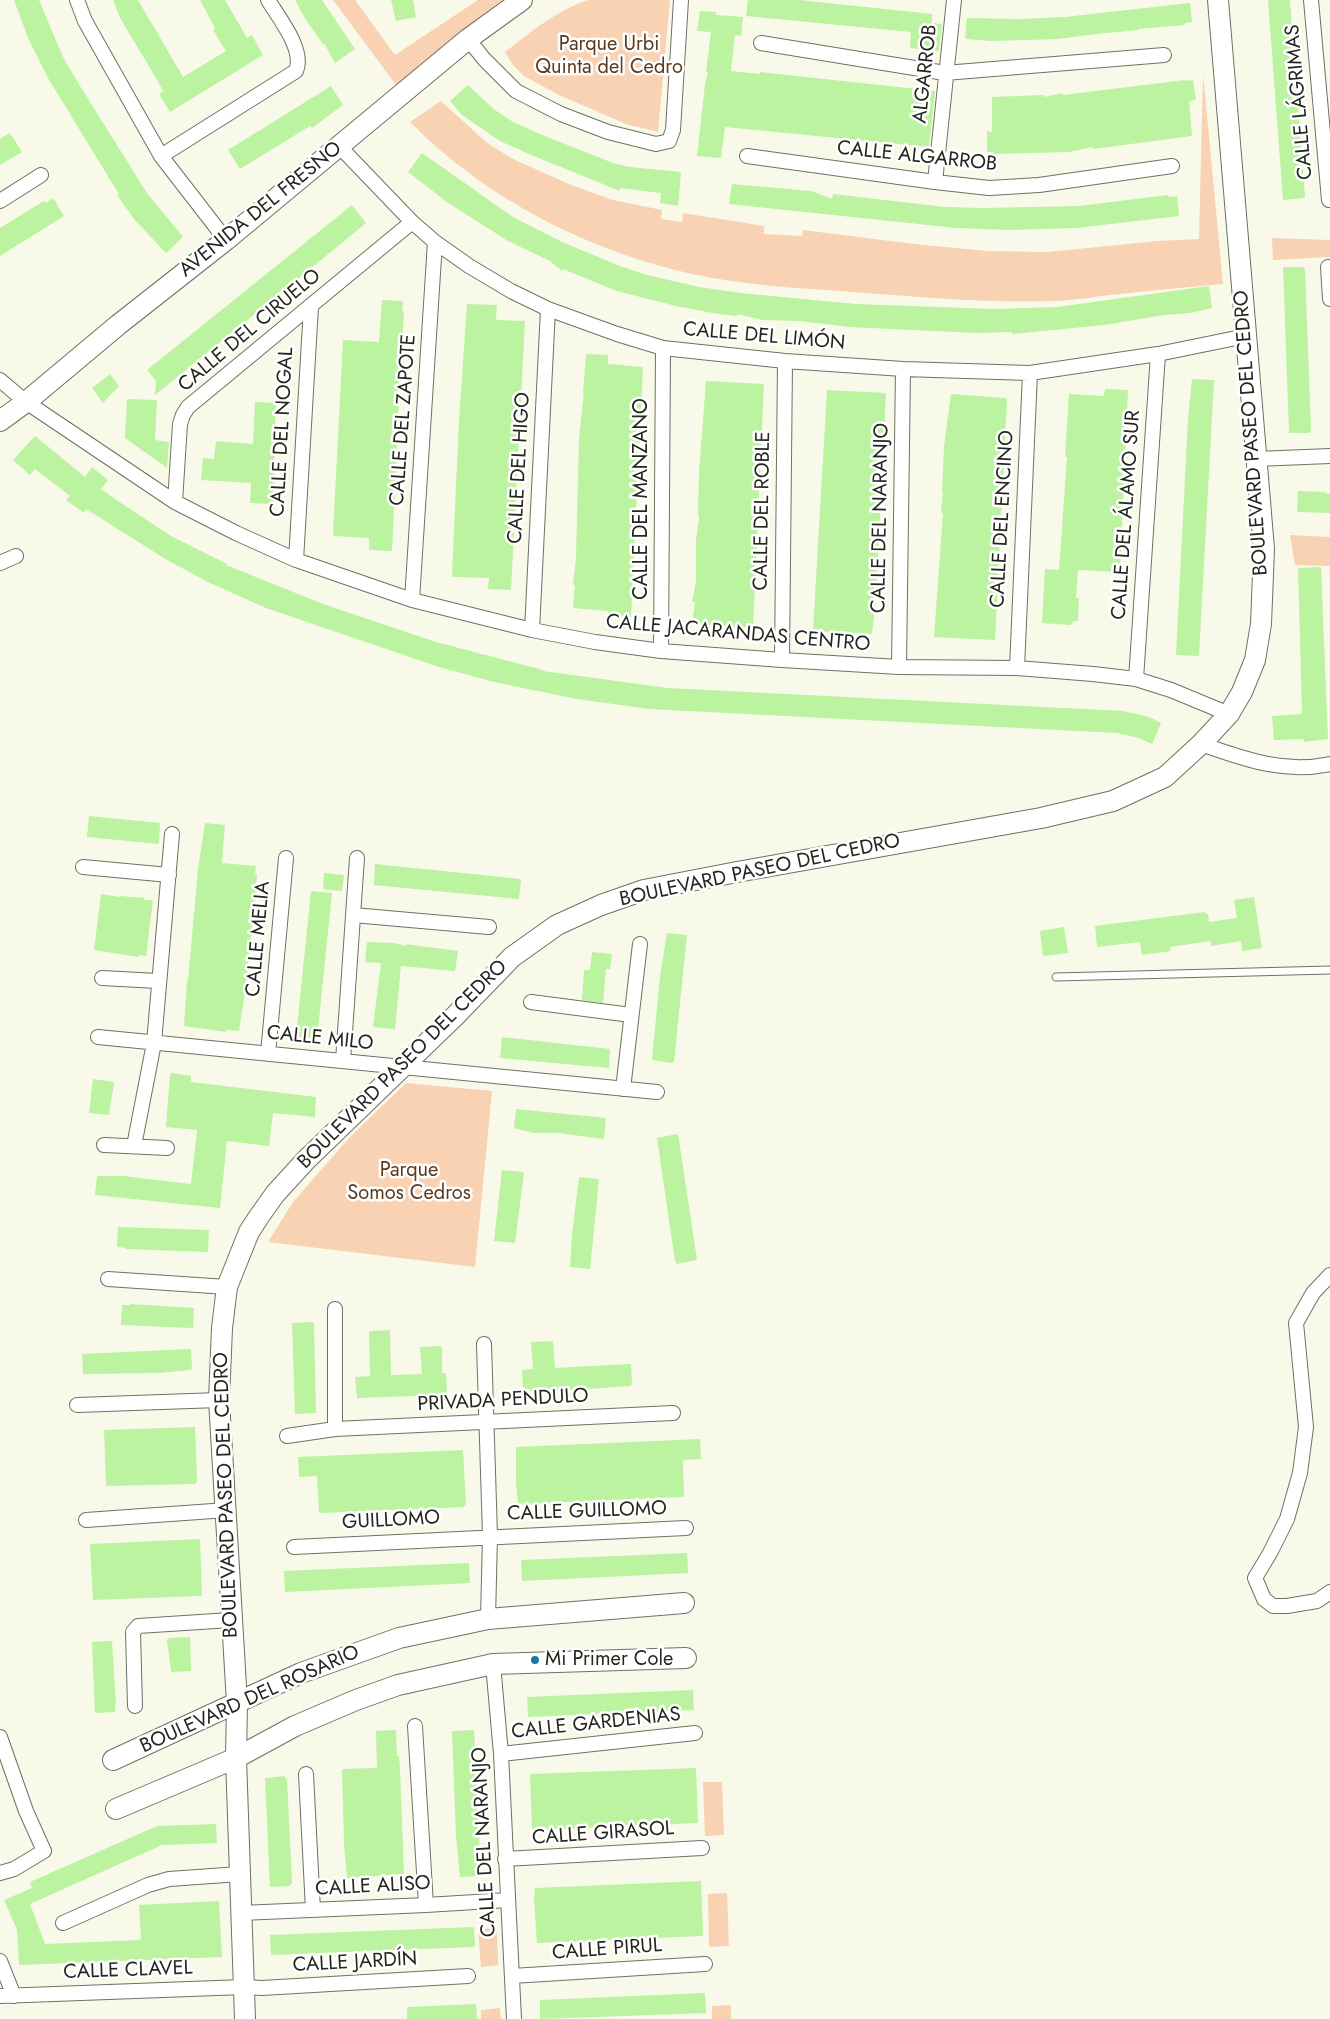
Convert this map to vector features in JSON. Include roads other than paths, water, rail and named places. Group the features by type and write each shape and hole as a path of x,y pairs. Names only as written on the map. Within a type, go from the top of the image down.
{"street":[{"path":"77,0 84,21 161,156 226,240"},
{"path":"161,156 296,71 299,65 297,50 268,0"},
{"name":"AVENIDA DEL FRESNO","path":"0,421 226,240 468,39 522,0"},
{"path":"468,39 484,60 516,91 562,114 608,132 662,144 668,141 673,130 681,0"},
{"name":"ALGARROB","path":"935,182 954,0"},
{"name":"BOULEVARD PASEO DEL CEDRO","path":"245,2019 236,1758 236,1703 227,1510 219,1400 222,1328 228,1287 249,1232 275,1194 306,1160 400,1067 455,1016 512,957 557,925 601,905 644,890 811,858 1041,818 1113,801 1165,777 1201,744 1229,714 1242,692 1255,660 1261,624 1264,549 1218,0"},
{"name":"CALLE LÁGRIMAS","path":"1311,0 1329,200"},
{"path":"761,43 945,73 1164,55"},
{"name":"CALLE DEL LIMÓN","path":"339,146 412,222 435,242 469,266 502,286 548,309 617,334 663,348 785,361 902,369 1030,373 1158,354 1246,336"},
{"name":"CALLE ALGARROB","path":"747,156 989,188 1038,185 1172,166"},
{"path":"0,201 41,176"},
{"name":"CALLE DEL CIRUELO","path":"175,502 180,424 182,415 188,407 412,222"},
{"name":"CALLE DEL ZAPOTE","path":"412,600 435,242"},
{"path":"1328,267 1330,299"},
{"name":"CALLE DEL NOGAL","path":"296,560 311,307"},
{"name":"CALLE DEL HIGO","path":"532,630 548,309"},
{"name":"CALLE DEL MANZANO","path":"661,651 663,348"},
{"name":"CALLE DEL ÁLAMO SUR","path":"1136,679 1158,354"},
{"name":"CALLE DEL ROBLE","path":"782,660 785,361"},
{"name":"CALLE DEL NARANJO","path":"899,667 902,369"},
{"name":"CALLE DEL ENCINO","path":"1017,668 1030,373"},
{"name":"CALLE JACARANDAS CENTRO","path":"0,380 26,402 175,502 236,533 296,560 412,600 532,630 595,642 661,651 899,667 1017,668 1136,679 1171,690 1229,714"},
{"path":"1256,459 1330,456"},
{"path":"0,563 16,556"},
{"path":"1201,744 1262,764 1311,768 1330,764"},
{"path":"134,1146 154,1042 172,834"},
{"name":"CALLE MELIA","path":"268,1054 286,858"},
{"path":"343,1061 357,858"},
{"path":"82,867 169,874"},
{"path":"353,915 489,927"},
{"path":"623,1089 640,944"},
{"path":"102,978 158,981"},
{"path":"531,1002 631,1015"},
{"name":"CALLE MILO","path":"98,1037 657,1092"},
{"path":"104,1145 167,1148"},
{"path":"1330,1275 1313,1293 1296,1324 1306,1427 1300,1473 1286,1519 1270,1553 1255,1578 1264,1599 1273,1606 1286,1606 1318,1600 1330,1592"},
{"path":"108,1279 228,1287"},
{"path":"335,1309 335,1430"},
{"path":"484,1344 490,1536 488,1619"},
{"path":"77,1405 219,1400"},
{"name":"PRIVADA PENDULO","path":"287,1436 335,1430 673,1413"},
{"path":"86,1520 227,1510"},
{"name":"CALLE GUILLOMO","path":"490,1536 686,1528"},
{"name":"GUILLOMO","path":"294,1547 490,1536"},
{"name":"BOULEVARD DEL ROSARIO","path":"113,1760 301,1673 358,1651 399,1638 488,1619 684,1602"},
{"path":"135,1706 132,1632 134,1629 138,1626 231,1620"},
{"path":"116,1809 236,1758 295,1726 356,1700 398,1686 493,1664 686,1658"},
{"name":"CALLE DEL NARANJO","path":"493,1664 501,1754 514,2019"},
{"path":"416,1726 426,1905"},
{"name":"CALLE GARDENIAS","path":"501,1754 694,1733"},
{"path":"0,1737 26,1811 44,1851 14,1869 0,1873"},
{"path":"306,1774 313,1910"},
{"name":"CALLE GIRASOL","path":"505,1859 702,1848"},
{"path":"62,1922 148,1885 169,1879 240,1874"},
{"name":"CALLE ALISO","path":"241,1913 508,1900"},
{"path":"0,1961 14,1996"},
{"name":"CALLE PIRUL","path":"512,1976 705,1964"},
{"name":"CALLE JARDÍN","path":"244,1986 262,1988 468,1976"},
{"name":"CALLE CLAVEL","path":"0,1996 244,1986"}],"lane":[{"path":"1056,977 1330,970"}],"place":[{"name":"Mi Primer Cole","path":"535,1660"}],"park label":[{"name":"Parque Urbi Quinta del Cedro","path":"609,56"},
{"name":"Parque Somos Cedros","path":"409,1182"}]}
